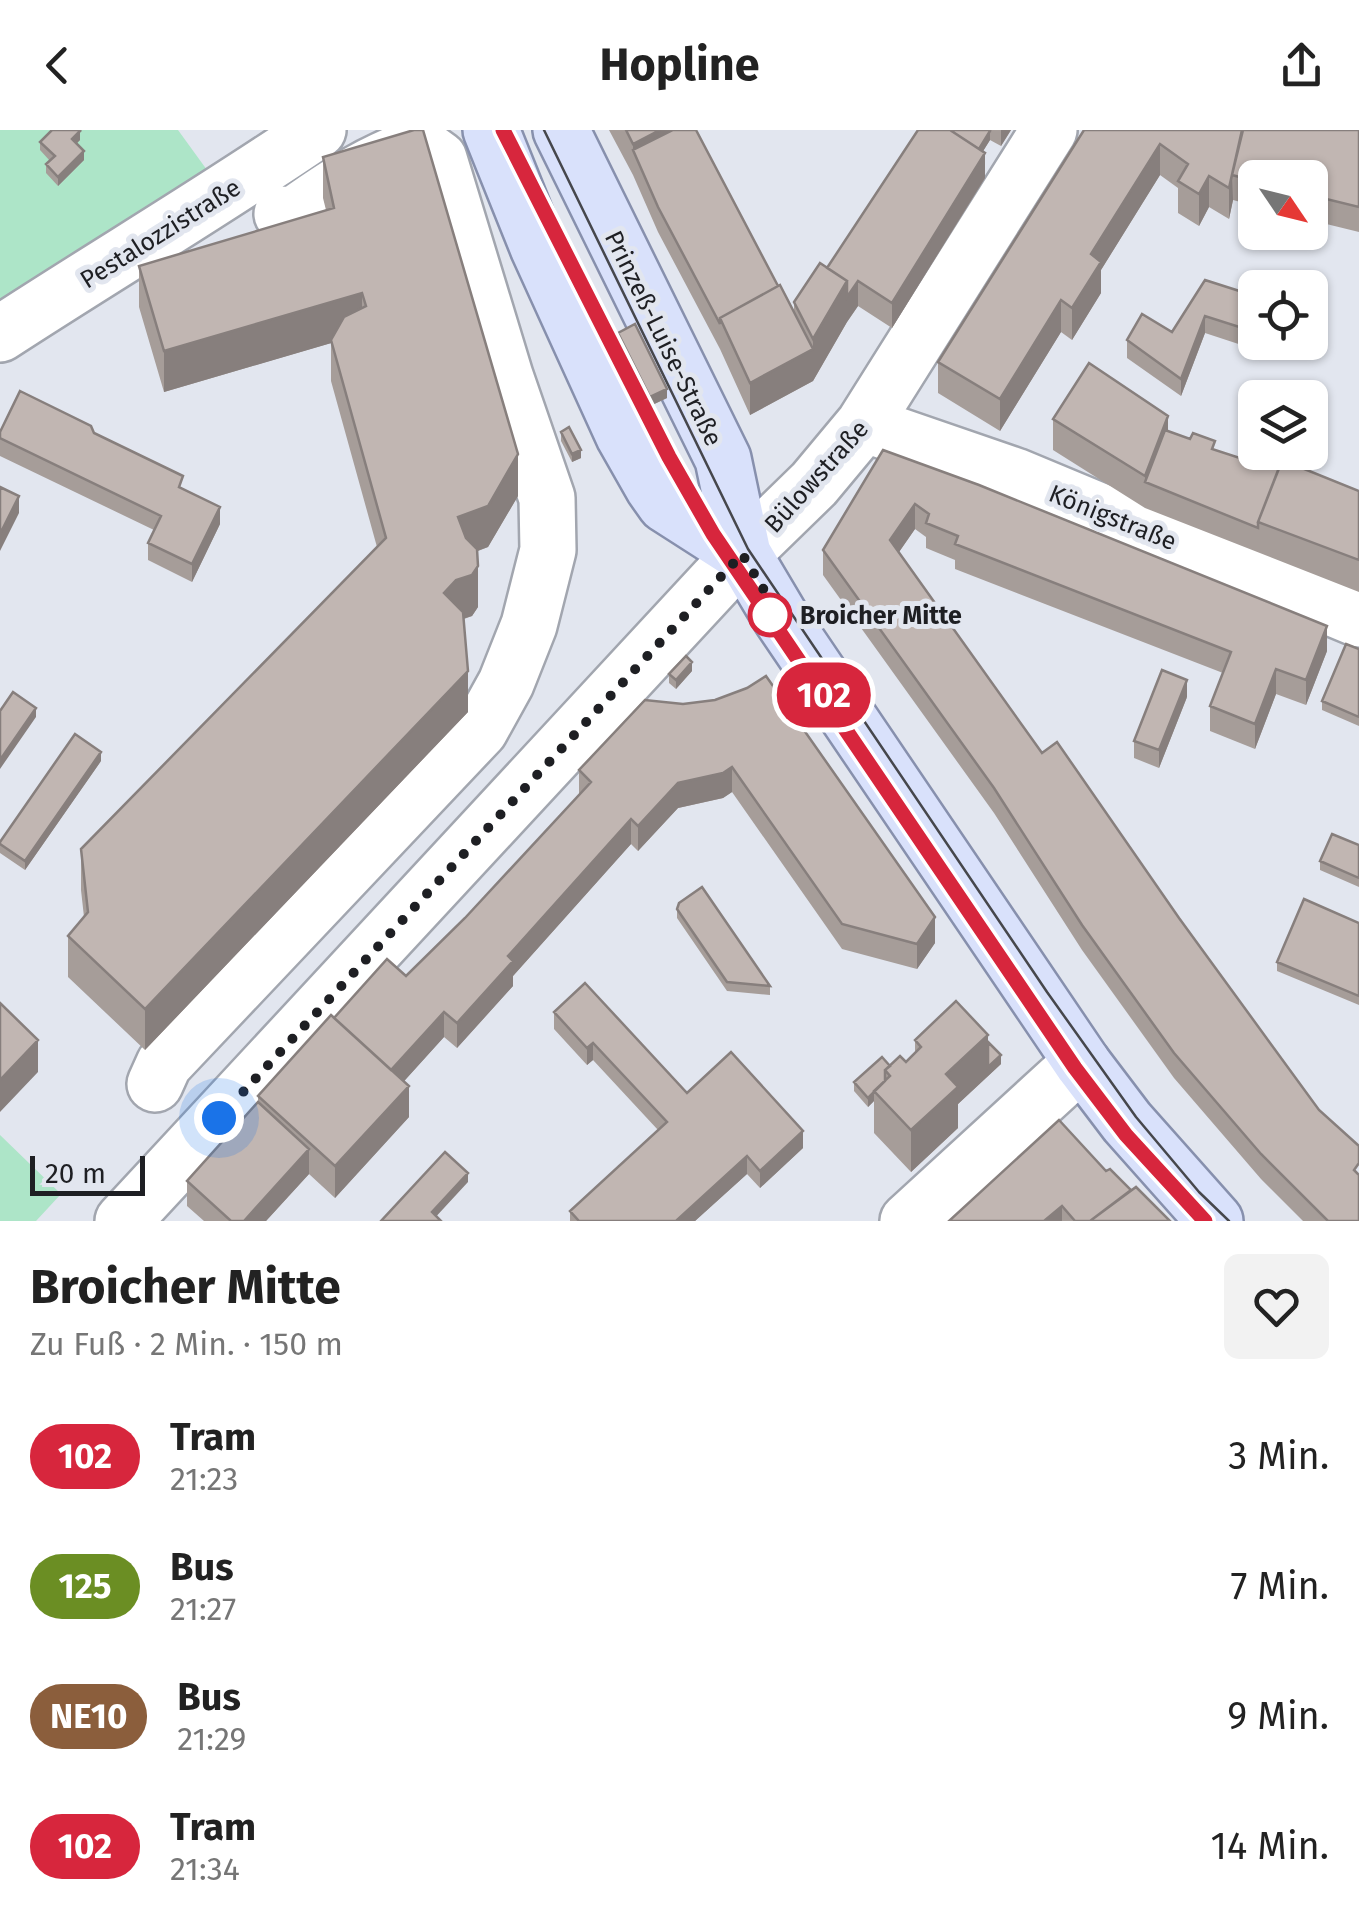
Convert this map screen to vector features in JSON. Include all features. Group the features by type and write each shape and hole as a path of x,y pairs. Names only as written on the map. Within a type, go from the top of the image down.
{"main road":[{"name":"Prinzeß-Luise-Straße","path":"490,130 624,436 653,487 665,504 742,554"},
{"name":"Prinzeß-Luise-Straße","path":"562,130 723,459 742,554 781,618 1083,1064 1127,1122 1215,1221"}],"street":[{"name":"Pestalozzistraße","path":"0,334 318,130"},
{"name":"Bülowstraße","path":"123,1221 742,554 814,484 864,424 1049,130"},
{"path":"155,1084 164,1064 480,730 506,683 523,639 548,550 548,498 505,376 439,159 420,145 394,153 342,181 288,218 282,214"},
{"name":"Königstraße","path":"864,424 1016,476 1359,619"},
{"path":"908,1221 1083,1064"}],"green space":[{"path":"0,130 178,130 207,170 0,303"},
{"path":"0,1135 61,1194 36,1221 0,1221"}],"building":[{"path":"52,130 80,131 72,139 84,151 58,177 46,164 55,156 40,142"},
{"path":"423,130 518,454 488,506 458,517 466,538 477,549 478,566 472,575 456,580 444,593 463,612 468,671 145,1009 68,936 88,912 81,849 386,538 331,340 344,317 366,306 362,293 164,351 139,266 334,208 323,157"},
{"path":"626,130 660,130 633,144"},
{"path":"673,130 696,130 778,286 720,318 720,324 658,207 633,150"},
{"path":"918,130 950,130 985,153 892,303 858,281 847,297 847,281 827,268"},
{"path":"950,130 988,130 990,131 979,149"},
{"path":"1084,130 1242,130 1229,188 1209,176 1199,194 1178,181 1188,164 1160,144 1091,254 1101,262 1072,308 1061,300 1000,399 938,362"},
{"path":"1243,130 1359,130 1359,207 1328,199 1328,160 1238,160 1238,177 1232,175"},
{"path":"820,263 847,281 813,339 794,302"},
{"path":"1205,280 1238,291 1238,327 1205,316 1181,379 1127,340 1142,314 1172,332"},
{"path":"780,285 813,349 750,383 720,318"},
{"path":"635,324 667,389 650,397 618,333"},
{"path":"1089,363 1168,416 1145,476 1053,419"},
{"path":"20,391 91,426 94,433 183,476 179,487 220,507 192,564 148,543 161,516 0,438"},
{"path":"569,427 581,450 572,454 561,432"},
{"path":"1165,430 1190,439 1193,433 1215,441 1212,449 1238,457 1238,470 1278,470 1258,528 1145,482"},
{"path":"883,450 1327,626 1306,680 1276,669 1255,724 1210,706 1231,652 955,544 958,536 926,523 929,514 915,504 890,540 1042,753 1057,742 1319,1110 1359,1146 1359,1163 1354,1170 1359,1175 1359,1221 1328,1221 1261,1154 1174,1053 1082,925 994,788 823,550"},
{"path":"1278,470 1307,470 1359,491 1359,560 1258,522"},
{"path":"0,487 19,496 0,534"},
{"path":"1346,644 1359,649 1359,717 1322,701"},
{"path":"686,656 692,662 676,680 669,674"},
{"path":"1162,670 1187,680 1159,750 1134,741"},
{"path":"766,676 935,917 917,944 842,924 732,767 723,773 678,783 638,826 631,819 508,956 513,961 457,1023 444,1012 391,1070 334,1018 387,959 406,976 465,918 591,782 579,770 645,700 683,704 715,700"},
{"path":"13,692 36,708 0,760 0,711"},
{"path":"75,734 101,752 25,861 0,842"},
{"path":"1332,834 1359,845 1359,878 1320,861"},
{"path":"702,887 770,986 727,982 677,909 679,903"},
{"path":"1304,899 1359,923 1359,996 1277,962"},
{"path":"585,983 687,1093 731,1052 803,1131 760,1171 747,1156 676,1221 579,1221 570,1211 667,1122 593,1043 587,1048 554,1012"},
{"path":"956,1001 988,1035 946,1074 958,1087 911,1130 874,1091 890,1076 885,1070 900,1056 906,1062 921,1047 915,1040"},
{"path":"0,1003 38,1040 0,1080"},
{"path":"331,1015 409,1086 335,1166 258,1096"},
{"path":"988,1042 1001,1055 988,1067"},
{"path":"882,1057 890,1066 885,1070 885,1081 868,1098 854,1082"},
{"path":"258,1102 309,1149 244,1221 231,1221 187,1181"},
{"path":"1059,1120 1106,1171 1110,1169 1131,1190 1090,1221 1075,1221 1062,1206 1044,1221 949,1221"},
{"path":"445,1152 468,1173 432,1212 441,1221 381,1221"},
{"path":"1136,1187 1170,1221 1090,1221"}],"tram line":[{"path":"503,130 685,488 713,534 1075,1068 1126,1135 1205,1221"},
{"name":"102","path":"503,130 685,488 713,534 1075,1068 1126,1135 1205,1221"},
{"path":"544,130 748,549 1136,1117 1199,1192 1229,1221"}],"place":[{"name":"Broicher Mitte","path":"770,615"}],"route":[{"path":"219,1118 742,554 781,618 770,615"}]}
